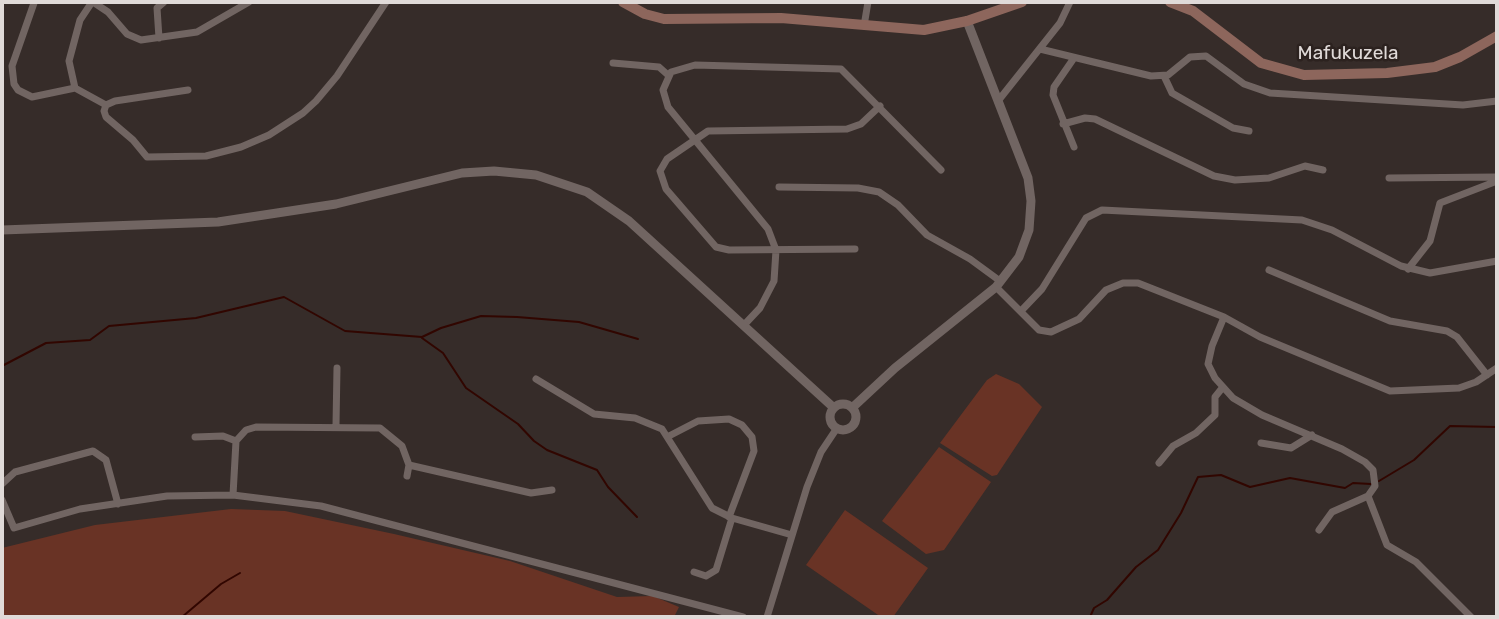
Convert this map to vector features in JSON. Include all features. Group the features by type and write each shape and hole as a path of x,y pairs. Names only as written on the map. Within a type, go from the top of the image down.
{"main road":[{"path":"623,2 645,14 664,19 781,18 924,30 967,21 1022,2"},
{"name":"Mafukuzela","path":"1170,2 1201,16 1261,63 1304,75 1387,73 1435,66 1460,57 1497,36"}],"street":[{"path":"75,88 69,61 79,20 93,2 134,39 197,32 248,2"},
{"path":"159,38 157,8 164,2"},
{"path":"106,105 106,117 133,140 147,157 206,156 241,147 269,135 303,113 316,101 338,76 386,2"},
{"path":"864,26 868,2"},
{"path":"998,101 1060,23 1070,2"},
{"path":"33,3 12,66 14,84 18,90 32,97 75,88 106,105"},
{"path":"852,408 895,368 998,284 1025,243 1031,201 1028,178 967,21"},
{"path":"1040,49 1151,76 1164,76 1175,71 1190,57 1198,55 1206,57 1256,91 1436,104 1497,101"},
{"path":"1073,147 1063,124 1054,87 1074,58"},
{"path":"613,63 659,67 668,75"},
{"path":"744,325 770,291 777,268 776,250 768,229 663,96 664,82 668,75 683,66 695,65 834,67 849,74 941,170"},
{"path":"1164,76 1172,93 1233,128 1249,131"},
{"path":"106,105 114,101 188,90"},
{"path":"855,249 776,250 716,247 666,188 660,177 664,163 694,138 708,131 847,129 861,124 880,106"},
{"path":"1063,124 1085,118 1095,119 1214,176 1235,180 1269,178 1305,166 1323,170"},
{"path":"2,230 218,222 323,207 462,173 516,172 564,183 587,192 612,208 834,408"},
{"path":"1389,178 1497,179"},
{"path":"1408,269 1430,241 1440,203 1497,179"},
{"path":"779,187 858,188 879,191 893,200 926,235 970,259 998,284 1039,330 1051,332 1079,319 1106,290 1130,282 1224,317 1260,337 1390,391 1459,388 1497,368"},
{"path":"1021,311 1042,289 1086,218 1102,211 1302,220 1318,224 1408,269 1438,273 1497,261"},
{"path":"1269,270 1390,321 1447,331 1457,337 1487,375"},
{"path":"1224,317 1208,357 1210,372 1223,387 1250,409 1312,435 1365,462 1373,470 1376,481 1368,496 1332,512 1319,530"},
{"path":"337,368 337,425"},
{"path":"536,379 594,414 635,418 662,429 669,436 707,503 731,518 792,535"},
{"path":"1159,463 1175,444 1196,433 1215,415 1216,397 1223,387"},
{"path":"845,404 852,408 856,414 853,425 844,429 837,428 831,421 834,408 845,404"},
{"path":"669,436 698,421 729,419 738,422 752,437 754,450 716,570 706,576 694,572"},
{"path":"233,495 236,441 246,430 256,427 372,426 388,431 402,446 409,465 407,476"},
{"path":"767,617 821,452 837,428"},
{"path":"1261,443 1291,448 1312,435"},
{"path":"195,436 223,436 236,441"},
{"path":"2,484 15,472 93,451 106,460 118,503"},
{"path":"409,465 531,493 552,490"},
{"path":"2,500 13,528 64,512 167,496 233,495 321,506 743,617"},
{"path":"1368,496 1387,545 1416,562 1471,617"}],"shaded area":[{"path":"996,374 1019,384 1042,407 997,475 992,476 940,443 987,380"},
{"path":"939,447 991,482 944,550 926,554 882,521"},
{"path":"231,509 285,511 394,534 510,561 617,597 653,596 679,607 674,617 2,617 2,548 95,525"},
{"path":"845,510 928,568 893,617 881,617 806,565"}],"waterway":[{"path":"2,366 46,343 90,340 109,326 196,318 284,297 345,331 422,337 441,328 481,316 579,322 638,339"},
{"path":"422,338 443,353 466,388 518,424 534,441 547,450 597,470 608,487 637,517"},
{"path":"1379,481 1414,460 1450,426 1497,427"},
{"path":"1090,617 1094,608 1107,600 1136,567 1158,550 1181,513 1198,477 1221,475 1250,487 1290,478 1345,488 1353,483 1371,484"},
{"path":"182,617 221,584 240,573"}]}
